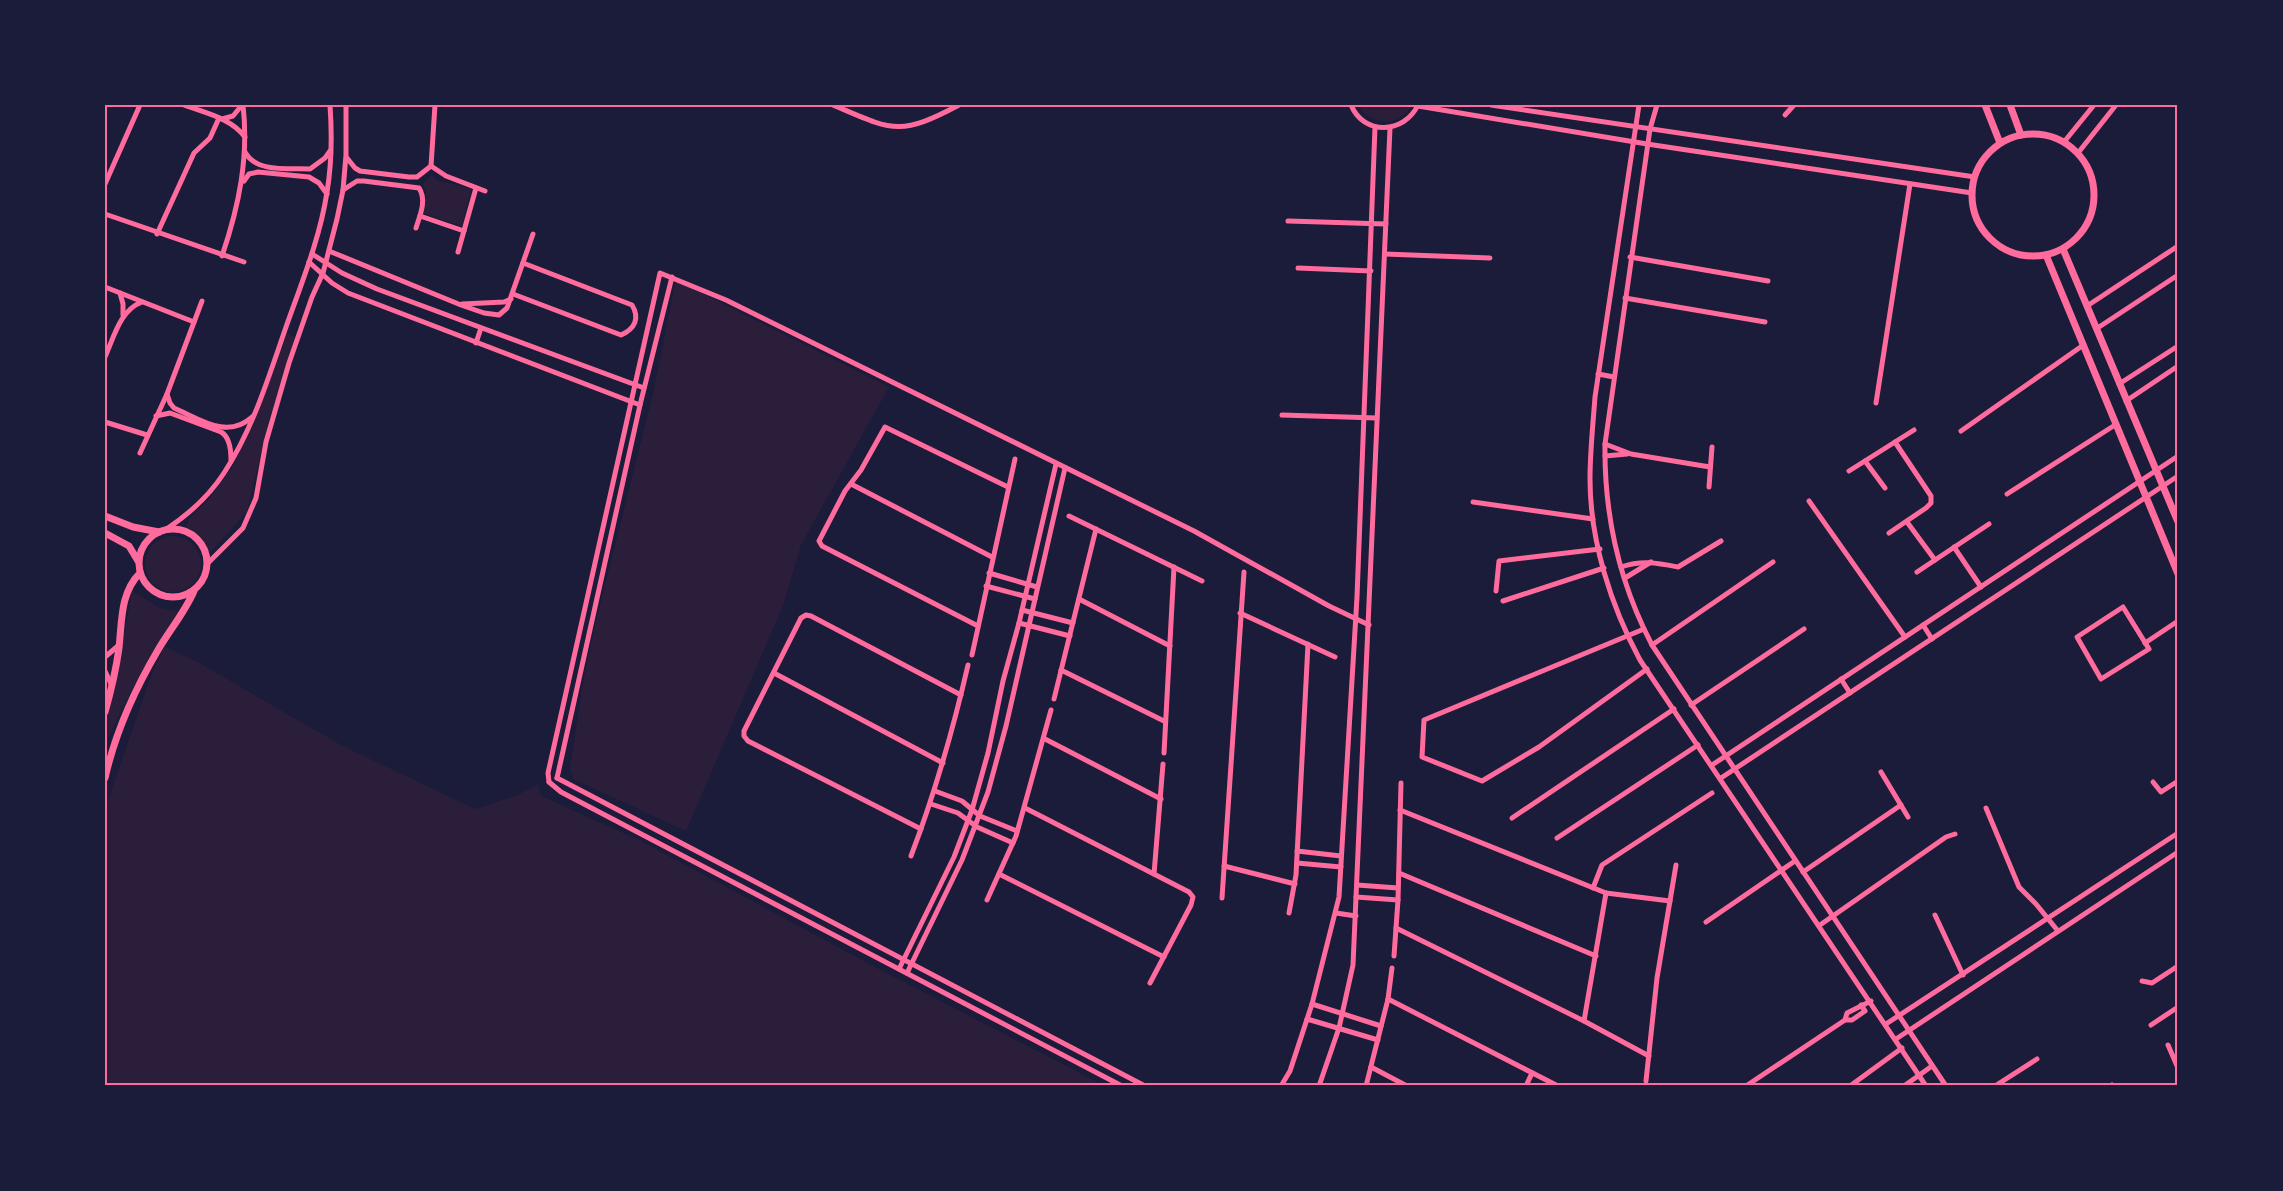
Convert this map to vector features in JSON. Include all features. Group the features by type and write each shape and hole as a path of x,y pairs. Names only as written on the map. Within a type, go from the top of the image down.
{"street":[{"path":"105,184 140,105"},
{"path":"184,105 233,124 245,137"},
{"path":"220,118 232,116 242,105"},
{"path":"222,256 242,185 245,137 242,105"},
{"path":"139,564 145,545 204,498 231,462 253,416 312,254 327,194 331,149 330,105"},
{"path":"207,564 243,528 256,498 266,442 289,363 312,297 323,273 343,190 346,105"},
{"path":"346,155 355,168 364,172 417,177 431,165 435,105"},
{"path":"833,105 880,125 897,127 912,126 959,105"},
{"path":"1351,105 1360,119 1375,127 1390,128 1409,118 1418,106 1632,142 1972,193"},
{"path":"1491,105 1975,177"},
{"path":"1639,105 1598,374 1591,444 1590,482 1593,519 1604,568 1628,637 1647,669 1887,1024 1926,1086"},
{"path":"1657,105 1647,144 1605,444 1608,515 1621,567 1652,645 1946,1086"},
{"path":"1785,115 1794,105"},
{"path":"1985,105 2000,143"},
{"path":"2010,105 2021,135"},
{"path":"2064,142 2094,105"},
{"path":"2078,153 2116,105"},
{"path":"157,234 194,153 210,138 220,118"},
{"path":"1281,1086 1290,1071 1312,1004 1336,913 1341,867 1355,620 1373,224 1375,127"},
{"path":"1319,1086 1339,1028 1353,964 1390,128"},
{"path":"2043,134 2064,142 2085,162 2094,186 2093,210 2082,233 2063,249 2046,255 2030,257 2015,254 1994,242 1979,224 1974,209 1972,193 1975,177 1984,158 2000,143 2021,135 2043,134"},
{"path":"245,152 251,161 259,165 310,169 325,158 331,149"},
{"path":"431,165 446,176 485,191"},
{"path":"242,185 247,176 252,173 279,173 309,177 319,183 327,194"},
{"path":"343,190 357,182 364,181 419,188 423,201 416,228"},
{"path":"1876,403 1910,184"},
{"path":"458,252 476,188"},
{"path":"105,214 157,234 244,262"},
{"path":"420,216 464,231"},
{"path":"1288,221 1386,224"},
{"path":"329,251 484,313 499,315 507,308 533,234"},
{"path":"2087,306 2178,246"},
{"path":"2063,249 2178,522"},
{"path":"312,254 342,273 378,289 644,388"},
{"path":"1385,254 1490,258"},
{"path":"2046,255 2178,574"},
{"path":"1630,257 1768,281"},
{"path":"309,262 332,283 348,293 640,405"},
{"path":"512,296 621,335 628,332 636,321 637,315 632,305 523,263"},
{"path":"1298,268 1371,271"},
{"path":"1122,1086 561,792 549,782 548,773 599,554 630,402 660,273 726,300 1194,531 1355,620 1369,625"},
{"path":"2096,328 2178,275"},
{"path":"557,778 640,405 672,277"},
{"path":"105,287 194,322"},
{"path":"120,293 123,316"},
{"path":"461,304 504,302 512,296"},
{"path":"1625,298 1765,322"},
{"path":"105,357 127,310 142,302"},
{"path":"140,453 167,394 202,302"},
{"path":"476,343 481,328"},
{"path":"1961,430 2082,346"},
{"path":"2119,384 2178,346"},
{"path":"2126,401 2178,366"},
{"path":"1598,374 1614,377"},
{"path":"167,394 174,408 226,432 231,448 231,462"},
{"path":"156,416 170,414 226,432 253,416"},
{"path":"1282,415 1377,418"},
{"path":"105,422 147,435"},
{"path":"2007,494 2115,425"},
{"path":"978,626 822,546 819,541 845,491 885,427 1008,488"},
{"path":"1849,471 1914,430"},
{"path":"1889,533 1931,503 1931,496 1895,442"},
{"path":"1605,444 1631,454 1710,467"},
{"path":"1709,487 1712,447"},
{"path":"1605,456 1631,454"},
{"path":"1712,765 2178,456"},
{"path":"972,655 992,557 1016,459"},
{"path":"1865,461 1885,488"},
{"path":"899,969 954,857 969,820 1019,623 1056,464"},
{"path":"907,973 977,827 1006,726 1065,468"},
{"path":"1721,778 2178,476"},
{"path":"851,484 992,557"},
{"path":"1809,501 1905,637"},
{"path":"1473,502 1593,519"},
{"path":"105,516 134,527 162,531 174,529 191,534 203,547 207,564 204,577 156,653 136,693 105,778"},
{"path":"1069,516 1202,581"},
{"path":"1907,522 1935,560"},
{"path":"1917,572 1989,524"},
{"path":"1054,699 1096,529"},
{"path":"105,533 129,546 136,554 140,573 150,589 167,597 177,597 194,590"},
{"path":"1621,567 1635,562 1653,562 1678,567 1721,541"},
{"path":"1954,547 1981,587"},
{"path":"1496,591 1499,561 1600,549"},
{"path":"1625,578 1653,562"},
{"path":"1652,645 1773,562"},
{"path":"1164,753 1174,567"},
{"path":"1503,601 1604,568"},
{"path":"1222,898 1244,572"},
{"path":"105,712 112,687 124,602 129,588 140,573"},
{"path":"989,573 1037,587"},
{"path":"986,586 1035,599"},
{"path":"1079,599 1170,646"},
{"path":"2123,607 2145,643 2149,649 2101,679 2077,637 2123,607"},
{"path":"1022,610 1073,623"},
{"path":"1240,613 1335,657"},
{"path":"921,829 748,741 744,736 744,731 801,618 806,615 961,695"},
{"path":"2145,643 2178,621"},
{"path":"1019,623 1070,636"},
{"path":"1923,625 1932,639"},
{"path":"1644,629 1424,720 1422,757 1482,781 1539,747 1647,669"},
{"path":"1690,705 1804,629"},
{"path":"1289,913 1296,884 1308,644"},
{"path":"105,657 119,645"},
{"path":"911,856 935,791 968,665"},
{"path":"1061,670 1164,721"},
{"path":"105,671 112,687"},
{"path":"774,673 943,763"},
{"path":"1841,679 1850,693"},
{"path":"1512,818 1674,709"},
{"path":"987,900 1013,843 1025,808 1051,710"},
{"path":"1045,739 1161,799"},
{"path":"1557,838 1698,745"},
{"path":"1154,874 1163,764"},
{"path":"1881,772 1908,817"},
{"path":"549,782 557,778"},
{"path":"557,778 1145,1086"},
{"path":"1346,778 1361,779"},
{"path":"2153,782 2161,792 2178,781"},
{"path":"1394,956 1401,783"},
{"path":"935,791 962,801 980,816 1017,831"},
{"path":"1593,888 1602,866 1712,793"},
{"path":"931,804 958,813 977,827 1013,843"},
{"path":"1803,872 1901,805"},
{"path":"1025,808 1189,892 1193,897 1150,983"},
{"path":"1986,808 2019,887 2058,932"},
{"path":"1400,810 1606,893 1670,901"},
{"path":"1887,1024 2178,833"},
{"path":"1820,925 1946,837 1955,834"},
{"path":"1297,851 1341,856"},
{"path":"1896,1038 2178,852"},
{"path":"1706,922 1795,861"},
{"path":"1297,863 1341,867"},
{"path":"1646,1081 1657,978 1676,865"},
{"path":"1224,866 1296,884"},
{"path":"1399,873 1596,956"},
{"path":"999,874 1164,957"},
{"path":"1357,885 1398,888"},
{"path":"1584,1021 1606,893"},
{"path":"1356,897 1398,900"},
{"path":"1336,913 1356,916"},
{"path":"1935,915 1963,975"},
{"path":"1396,928 1584,1021 1649,1056"},
{"path":"2142,981 2152,983 2178,966"},
{"path":"1366,1086 1388,999 1392,968"},
{"path":"1388,999 1558,1086"},
{"path":"1746,1086 1845,1020 1847,1014 1872,1003"},
{"path":"1312,1004 1381,1026"},
{"path":"2151,1025 2178,1007"},
{"path":"1307,1019 1378,1040"},
{"path":"2168,1045 2178,1068"},
{"path":"1850,1086 1902,1048"},
{"path":"1995,1086 2037,1059"},
{"path":"1904,1086 1932,1066"},
{"path":"1371,1067 1407,1086"},
{"path":"1526,1086 1532,1072"}],"shaded area":[{"path":"1358,105 1411,105 1400,118 1385,122 1370,117"},
{"path":"432,175 437,180 471,189 462,226 423,213 426,194 423,184"},
{"path":"676,280 889,387 801,545 784,603 686,831 573,779 570,768 583,682 595,625 653,394"},
{"path":"287,334 296,337 269,420 247,512 208,555 203,540 186,527 189,519 209,499 234,465 272,376"},
{"path":"173,536 188,541 196,549 201,564 196,579 188,587 173,592 158,587 150,579 145,564 150,549 158,541"},
{"path":"132,591 160,608 179,612 138,678 105,744 105,722 115,687"},
{"path":"164,646 199,663 343,746 475,809 518,795 538,784 541,796 641,841 875,967 1105,1086 105,1086 105,809 150,679"}]}
